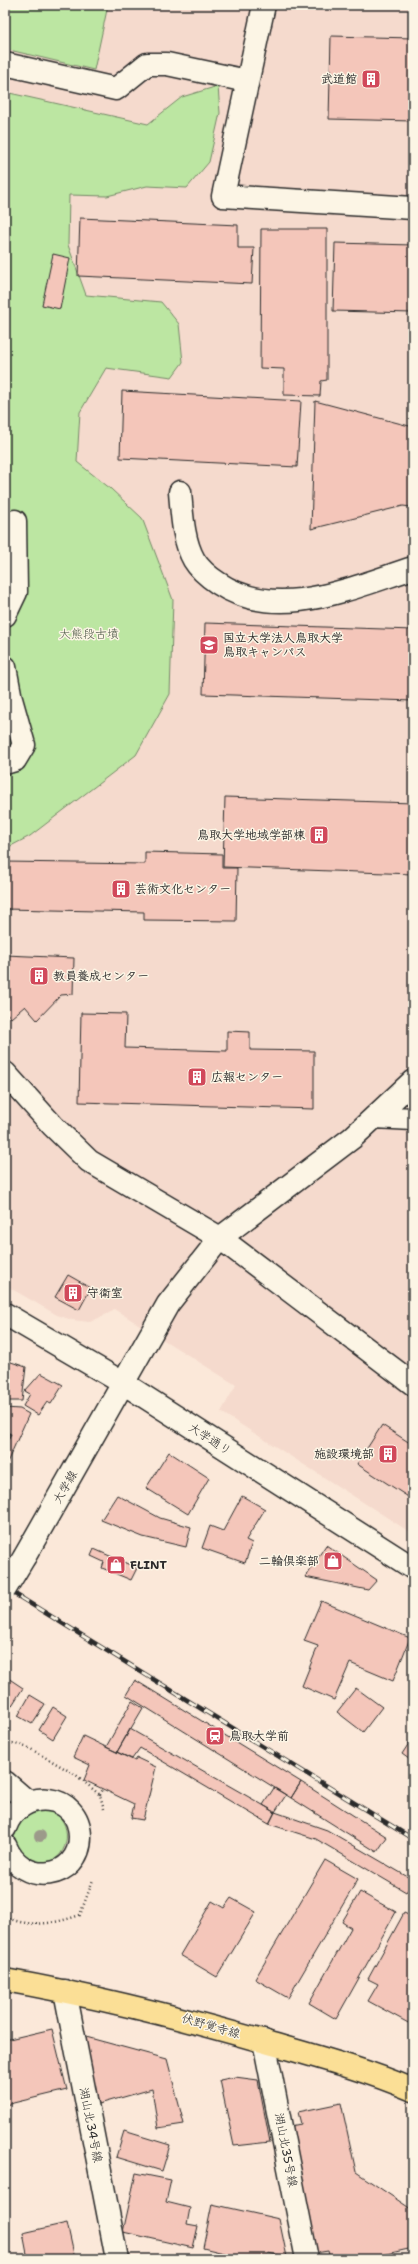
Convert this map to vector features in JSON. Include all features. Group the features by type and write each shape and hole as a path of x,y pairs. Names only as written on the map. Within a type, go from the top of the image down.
{"main road":[{"name":"伏野覚寺線","path":"5,1980 65,1991 173,2015 374,2074 413,2090"}],"street":[{"path":"264,5 223,196 413,208"},
{"path":"5,64 116,89 147,64 167,64 248,81"},
{"path":"180,492 183,520 194,560 205,574 241,596 286,602 347,589 413,568"},
{"path":"5,525 15,521 16,592 5,615"},
{"path":"5,667 11,700 24,745 15,760 5,763"},
{"path":"5,1073 53,1126 89,1161 220,1238 413,1384"},
{"name":"大学線","path":"5,1589 168,1304 220,1238 352,1138 413,1081"},
{"path":"375,1117 413,1119"},
{"name":"大学通り","path":"5,1314 123,1383 413,1568"},
{"path":"5,1782 27,1801"},
{"path":"5,1828 8,1819 16,1808 27,1801 40,1799 53,1800 64,1806 72,1814 78,1824 80,1836 75,1854 64,1868 41,1875 29,1872 17,1866 9,1856 5,1845"},
{"name":"湖山北34号線","path":"65,1991 117,2259"},
{"name":"湖山北35号線","path":"264,2042 307,2259"}],"path":[{"path":"100,1795 103,1789"}],"shaded area":[{"name":"国立大学法人鳥取大学 鳥取キャンパス","path":"5,5 413,5 413,1534 221,1412 236,1385 114,1309 90,1322 72,1320 57,1315 5,1285"}],"green space":[{"path":"5,5 108,5 94,70 5,49"},
{"name":"大熊段古墳","path":"218,86 220,113 209,162 187,188 147,186 107,196 69,195 68,245 86,295 161,302 179,324 183,362 172,377 106,368 80,412 77,462 111,489 142,518 173,600 170,694 136,755 30,836 5,849 5,92 148,124 182,97"},
{"path":"31,1810 48,1810 58,1815 66,1830 65,1846 61,1854 54,1860 46,1863 27,1860 14,1838 15,1829 18,1824"}],"building":[{"name":"武道館","path":"331,36 413,38 413,121 329,119"},
{"path":"80,218 238,225 238,248 254,248 252,284 78,276"},
{"path":"261,229 327,229 327,380 321,381 320,396 284,395 284,369 260,368"},
{"path":"335,243 413,245 413,313 333,311"},
{"path":"53,254 70,258 60,309 42,305"},
{"path":"122,391 301,401 297,467 120,458"},
{"path":"315,401 413,427 411,507 403,506 311,529"},
{"path":"205,623 413,630 413,701 203,694"},
{"name":"鳥取大学地域学部棟","path":"225,797 413,803 413,874 223,867"},
{"name":"芸術文化センター","path":"145,852 222,854 222,868 237,868 236,921 144,920 144,912 5,909 5,862 145,864"},
{"name":"教員養成センター","path":"5,955 74,958 73,994 61,995 37,1020 25,1006 11,1018 5,1011"},
{"name":"広報センター","path":"81,1013 126,1014 125,1048 227,1051 227,1031 250,1032 250,1050 314,1051 314,1109 79,1102"},
{"name":"守衛室","path":"68,1275 91,1288 79,1310 55,1297"},
{"path":"5,1360 26,1367 22,1401 5,1401"},
{"path":"41,1373 63,1385 51,1404 47,1402 38,1415 23,1406 30,1394 25,1391"},
{"path":"5,1408 20,1409 29,1414 5,1467 5,1445 11,1434 5,1431"},
{"name":"施設環境部","path":"382,1425 413,1445 413,1500 357,1464"},
{"path":"5,1432 10,1434 5,1443"},
{"path":"169,1452 209,1478 188,1514 146,1488"},
{"path":"117,1495 160,1518 191,1527 186,1547 143,1537 101,1520"},
{"path":"242,1496 265,1509 246,1540 252,1543 245,1563 202,1548 210,1526 223,1531"},
{"name":"二輪倶楽部","path":"326,1545 377,1580 368,1590 305,1577"},
{"name":"FLINT","path":"94,1549 137,1568 131,1580 102,1568 104,1562 91,1556"},
{"path":"321,1601 410,1638 393,1681 350,1663 334,1700 302,1686 318,1646 304,1641"},
{"path":"8,1678 23,1688 9,1710 5,1707 5,1682"},
{"path":"135,1680 301,1782 291,1798 126,1695"},
{"path":"356,1688 382,1707 363,1732 337,1712"},
{"path":"30,1695 45,1704 32,1724 18,1716"},
{"path":"132,1701 143,1708 117,1752 106,1747"},
{"path":"53,1707 67,1716 53,1739 39,1730"},
{"path":"130,1729 275,1812 269,1824 140,1748 132,1759 117,1752"},
{"path":"83,1736 135,1761 137,1758 156,1767 143,1820 131,1818 134,1804 84,1780 90,1765 73,1757"},
{"path":"411,1740 413,1742 413,1762 402,1754"},
{"path":"301,1782 387,1837 377,1852 291,1798"},
{"path":"274,1788 286,1795 275,1812 263,1805"},
{"path":"275,1812 327,1830 413,1880 413,1883 406,1892 316,1839 269,1824"},
{"path":"325,1860 358,1879 288,1998 255,1979"},
{"path":"360,1892 396,1912 336,2019 309,2003 351,1928 342,1922"},
{"path":"231,1898 256,1912 217,1977 180,1955 212,1901 224,1908"},
{"path":"404,1913 413,1917 412,2025 368,2001 378,1984 368,1979"},
{"path":"52,2029 67,2090 5,2105 5,2040"},
{"path":"86,2037 167,2059 184,2124 158,2128 152,2089 99,2104 83,2039"},
{"path":"235,2077 258,2080 270,2142 234,2146 220,2080"},
{"path":"341,2103 356,2172 411,2209 413,2208 413,2248 373,2257 374,2259 330,2259 328,2251 316,2253 290,2126 301,2124 298,2112"},
{"path":"124,2131 170,2145 162,2171 116,2157"},
{"path":"136,2173 171,2180 166,2202 190,2208 187,2224 198,2226 193,2248 123,2232"},
{"path":"212,2204 279,2219 287,2257 268,2253 266,2259 249,2259 203,2248"},
{"path":"67,2223 75,2259 28,2259 23,2233"}],"railway":[{"path":"5,1588 413,1839"}],"place":[{"name":"武道館","path":"371,79"},
{"name":"国立大学法人鳥取大学 鳥取キャンパス","path":"209,645"},
{"name":"鳥取大学地域学部棟","path":"319,835"},
{"name":"芸術文化センター","path":"121,889"},
{"name":"教員養成センター","path":"39,976"},
{"name":"広報センター","path":"197,1077"},
{"name":"守衛室","path":"73,1293"},
{"name":"施設環境部","path":"388,1454"},
{"name":"二輪倶楽部","path":"333,1561"},
{"name":"FLINT","path":"116,1565"},
{"name":"鳥取大学前","path":"215,1736"}]}
